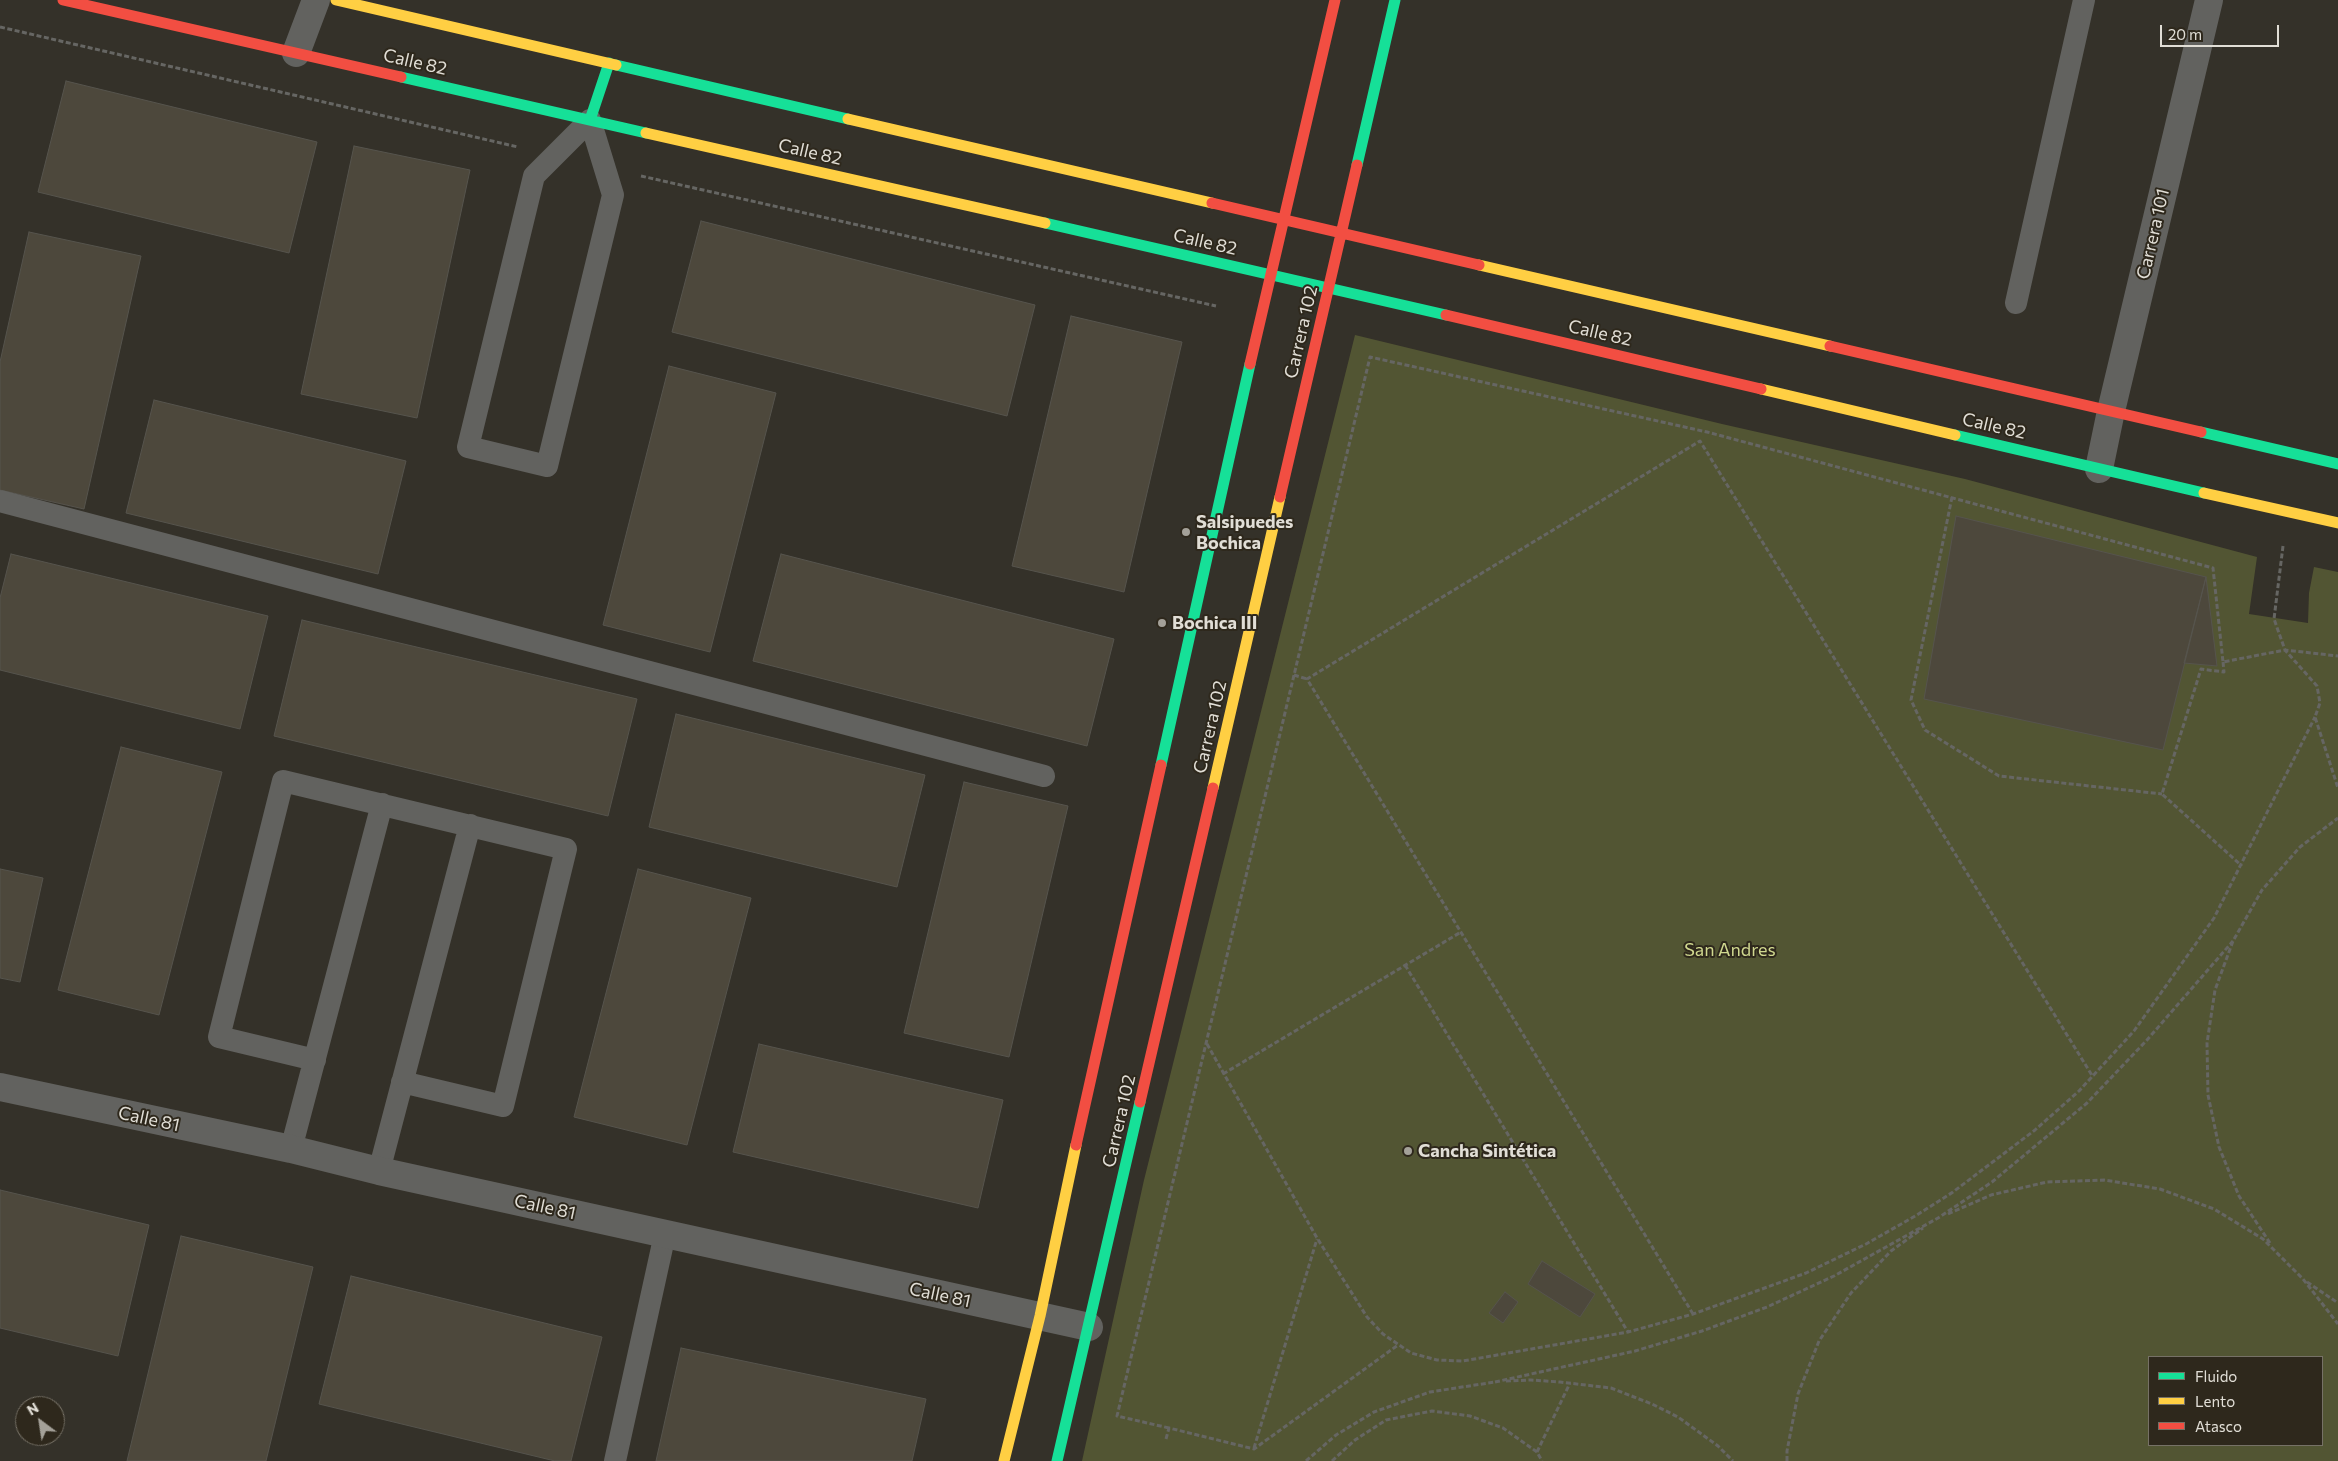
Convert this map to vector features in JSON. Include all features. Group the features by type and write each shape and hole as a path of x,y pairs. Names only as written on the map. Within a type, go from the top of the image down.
{"street":[{"name":"Calle 82","path":"63,0 1330,288 2338,523"},
{"path":"296,53 316,0"},
{"path":"336,0 2338,464"},
{"name":"Carrera 102","path":"1004,1461 1040,1316 1056,1234 1271,275 1335,0"},
{"name":"Carrera 102","path":"1057,1461 1343,233 1395,0"},
{"name":"Carrera 101","path":"2100,469 2111,411 2209,0"},
{"path":"590,120 609,63"},
{"name":"Calle 81","path":"0,1087 291,1149 378,1171 1089,1327"}],"lane":[{"path":"2016,303 2084,0"},
{"path":"590,120 613,195 546,466 468,447 534,176 590,120"},
{"path":"0,501 1044,776"},
{"path":"315,1060 220,1037 283,781 566,849 503,1106 402,1082"},
{"path":"291,1149 382,804"},
{"path":"378,1171 470,826"},
{"path":"615,1461 665,1234"}],"path":[{"path":"1398,1345 1254,1449 1117,1416 1370,356 1706,432 2213,568 2224,672 2201,670 2162,794"},
{"path":"1307,679 1700,441 2093,1077"},
{"path":"1952,497 1911,700 1924,730 1999,776 2162,794 2242,866"},
{"path":"1207,1043 1317,1238 1367,1318 1383,1334 1412,1353 1436,1360 1463,1361 1628,1332 1694,1314 1806,1273 1866,1244 1953,1192 2035,1130 2093,1077 2134,1030 2208,926 2242,866 2315,717 2320,703 2317,686 2285,650 2274,619 2288,511"},
{"path":"2223,662 2285,650 2338,656"},
{"path":"1294,675 1307,679 1694,1314"},
{"path":"2315,717 2338,788"},
{"path":"2338,818 2300,847 2262,890 2233,940 2215,990 2207,1043 2208,1096 2219,1147 2239,1196 2268,1240 2303,1279 2338,1324"},
{"path":"1223,1074 1461,932"},
{"path":"1787,1461 1787,1451 1798,1394 1819,1341 1851,1292 1891,1251 1992,1182 2087,1103 2147,1040 2233,940"},
{"path":"1405,965 1628,1332"},
{"path":"1306,1461 1336,1435 1374,1412 1430,1392 1495,1382 1636,1351 1702,1331 1767,1307 1834,1276 1938,1218 1991,1195 2037,1184 2104,1180 2160,1189 2214,1209 2263,1239 2303,1279 2338,1303"},
{"path":"1254,1449 1317,1238"},
{"path":"1495,1382 1531,1380 1611,1388 1652,1404 1694,1429 1718,1446 1733,1461"},
{"path":"1537,1452 1570,1383"},
{"path":"1332,1461 1355,1440 1386,1420 1432,1411 1470,1416 1502,1428 1537,1452 1542,1461"},
{"path":"1166,1439 1169,1428"}],"green space":[{"name":"San Andres","path":"1355,335 1722,424 1965,479 2257,557 2249,614 2308,623 2309,593 2314,567 2338,572 2338,1461 1082,1461 1144,1180"}],"building":[{"path":"66,81 317,142 289,253 38,192"},
{"path":"354,146 470,170 417,418 301,394"},
{"path":"701,221 1035,305 1007,416 672,332"},
{"path":"29,232 141,256 84,509 0,490 0,362"},
{"path":"1071,316 1182,342 1124,592 1012,566"},
{"path":"669,366 776,393 710,652 603,625"},
{"path":"154,400 406,461 378,574 126,513"},
{"path":"1956,516 2206,577 2163,750 1924,699"},
{"path":"11,554 268,616 240,729 0,670 0,598"},
{"path":"781,554 1114,639 1087,746 753,661"},
{"path":"2206,577 2217,666 2184,663"},
{"path":"302,620 637,699 608,816 274,736"},
{"path":"676,714 925,775 897,887 649,827"},
{"path":"121,747 222,772 159,1015 58,990"},
{"path":"964,782 1068,806 1009,1057 904,1033"},
{"path":"0,869 43,878 20,982 0,978"},
{"path":"638,869 751,898 687,1145 574,1117"},
{"path":"759,1044 1003,1100 978,1208 733,1152"},
{"path":"0,1190 149,1225 118,1356 0,1328"},
{"path":"181,1236 313,1267 266,1461 127,1461"},
{"path":"1542,1261 1595,1294 1580,1317 1528,1284"},
{"path":"351,1276 602,1337 571,1461 555,1461 319,1404"},
{"path":"1505,1292 1518,1302 1503,1323 1489,1313"},
{"path":"681,1348 926,1399 912,1461 656,1461"}],"traffic: fast":[{"path":"1357,165 1395,0"},
{"path":"590,120 609,63"},
{"path":"616,65 848,119"},
{"path":"401,77 646,133"},
{"path":"1045,223 1446,315"},
{"path":"1161,765 1250,364"},
{"path":"2201,432 2338,464"},
{"path":"1955,435 2204,493"},
{"path":"1057,1461 1140,1102"}],"traffic: slow":[{"path":"336,0 616,65"},
{"path":"848,119 1212,203"},
{"path":"646,133 1045,223"},
{"path":"1479,265 1830,346"},
{"path":"1761,389 1955,435"},
{"path":"2204,493 2338,523"},
{"path":"1213,788 1280,497"},
{"path":"1004,1461 1040,1316 1076,1145"}],"traffic: jam":[{"path":"63,0 401,77"},
{"path":"1250,364 1335,0"},
{"path":"1280,497 1357,165"},
{"path":"1212,203 1479,265"},
{"path":"1446,315 1761,389"},
{"path":"1830,346 2201,432"},
{"path":"1076,1145 1161,765"},
{"path":"1140,1102 1213,788"}],"place":[{"name":"Salsipuedes Bochica","path":"1186,532"},
{"name":"Bochica III","path":"1162,623"},
{"name":"Cancha Sintética","path":"1408,1151"}]}
